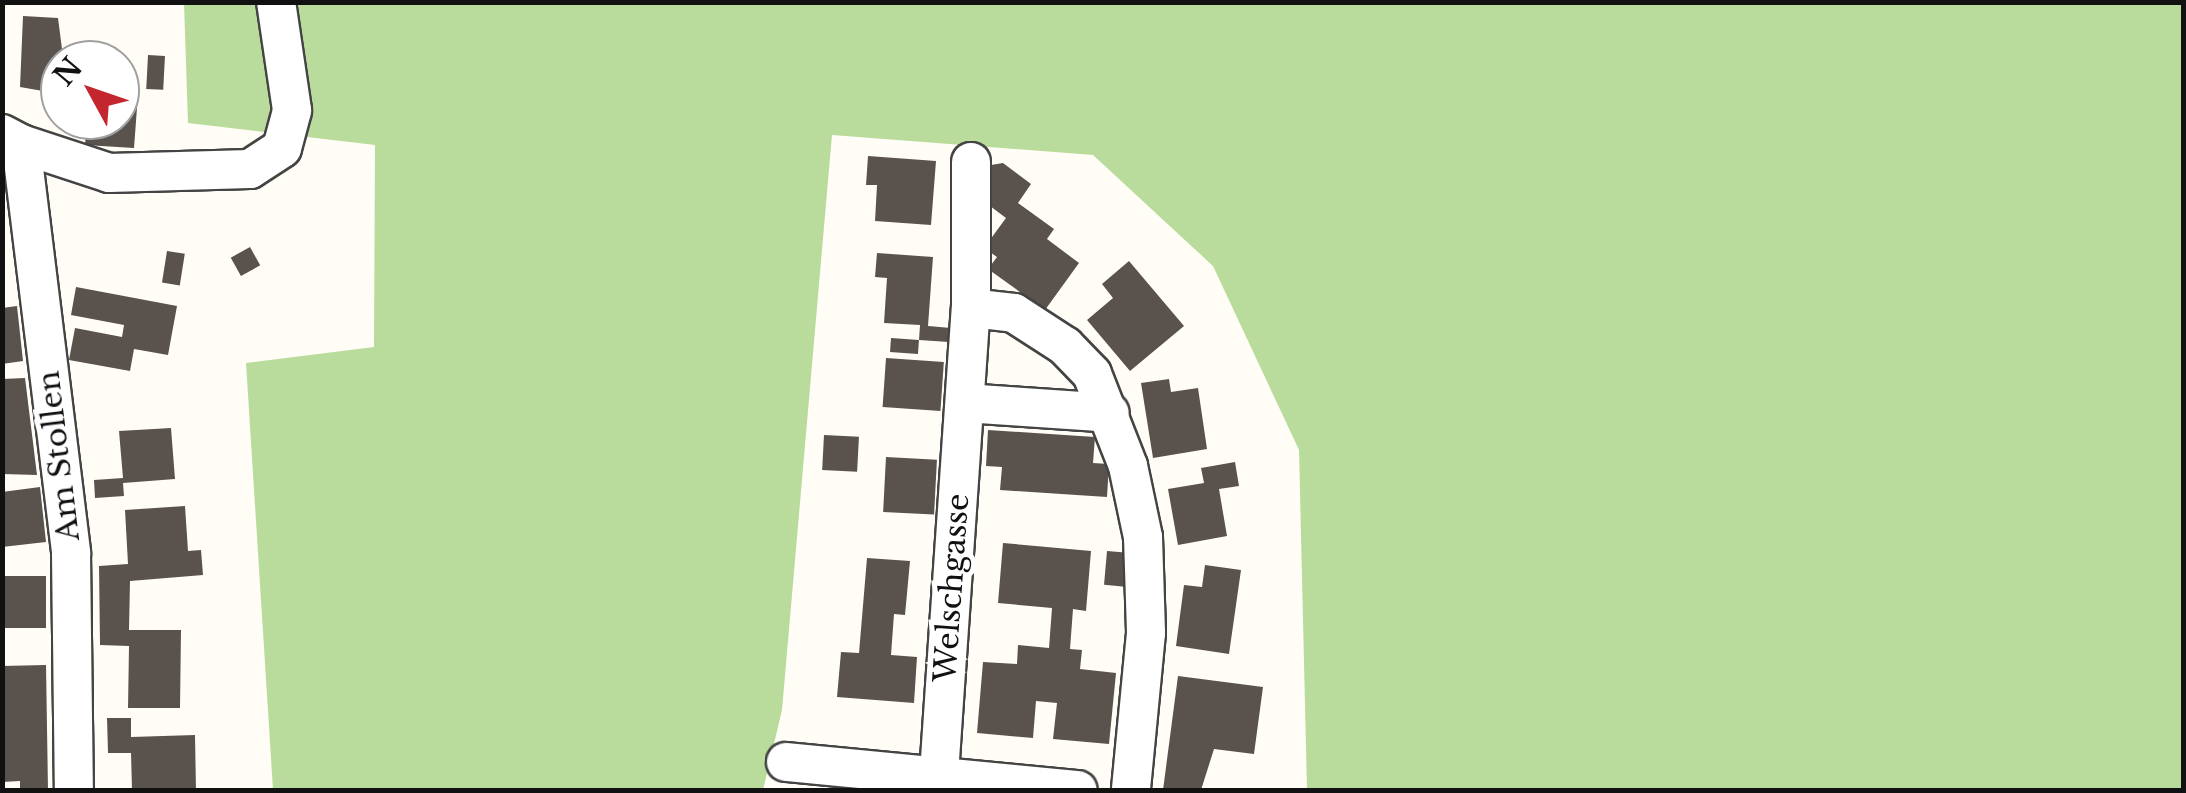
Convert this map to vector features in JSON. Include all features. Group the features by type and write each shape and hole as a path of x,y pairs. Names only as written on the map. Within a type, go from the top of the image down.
{"street":[{"path":"12,139 109,173 250,169 282,148 292,110 276,2"},
{"name":"Am Stollen","path":"12,139 71,554 74,790"},
{"name":"Welschgasse","path":"939,774 971,308 971,162"},
{"path":"971,308 1014,313 1066,346 1092,374 1110,413 1143,537 1146,633 1131,790"},
{"path":"965,403 1110,413"},
{"path":"786,762 1078,790"}],"green space":[{"path":"184,3 2183,3 2183,790 1307,790 1299,450 1213,266 1093,155 832,135 782,710 763,790 273,790 246,363 374,347 375,145 188,123"}],"building":[{"path":"23,16 58,18 61,40 40,40 40,90 20,87"},
{"path":"148,55 165,56 163,90 146,89"},
{"path":"85,140 135,140 134,148 85,145"},
{"path":"868,156 936,161 931,225 875,221 877,185 866,185"},
{"path":"1003,163 1031,184 1018,203 1054,229 1047,239 1079,263 1045,310 988,269 997,257 984,248 1006,218 982,200 985,166"},
{"path":"250,247 260,265 241,276 231,258"},
{"path":"167,251 185,254 180,285 162,283"},
{"path":"877,253 933,257 928,326 951,328 949,342 919,340 920,325 884,323 887,278 875,277"},
{"path":"1129,261 1184,326 1130,371 1087,320 1113,298 1102,284"},
{"path":"76,287 177,306 168,355 134,349 130,371 69,360 75,328 122,337 124,325 71,315"},
{"path":"17,306 23,361 2,364 2,308"},
{"path":"891,338 919,340 918,354 890,352"},
{"path":"886,358 944,362 940,411 883,407"},
{"path":"25,378 37,475 2,474 2,379"},
{"path":"1169,379 1171,392 1198,388 1207,449 1153,458 1141,383"},
{"path":"171,428 175,479 123,483 124,496 95,498 94,480 123,478 119,431"},
{"path":"988,430 1095,437 1093,463 1109,464 1107,497 1000,490 1002,467 986,466"},
{"path":"824,435 859,437 857,472 822,470"},
{"path":"886,457 937,460 934,515 883,512"},
{"path":"1235,462 1239,486 1219,489 1227,536 1178,545 1168,489 1204,483 1201,468"},
{"path":"40,487 46,542 2,547 2,492"},
{"path":"185,506 188,551 201,550 203,575 130,581 129,630 181,630 180,708 128,708 129,646 100,645 99,566 128,564 125,510"},
{"path":"1003,543 1091,551 1086,611 1073,609 1070,649 1082,650 1080,669 1116,673 1109,744 1053,739 1057,703 1036,701 1033,738 977,733 983,662 1017,664 1018,645 1049,648 1052,608 998,603"},
{"path":"1107,551 1128,553 1125,587 1104,585"},
{"path":"867,558 910,561 905,615 894,614 891,655 917,657 914,703 837,697 841,652 859,653"},
{"path":"1205,565 1241,570 1229,654 1176,646 1184,585 1202,587"},
{"path":"2,576 46,576 46,628 2,628"},
{"path":"46,665 48,790 20,790 20,781 2,782 2,666"},
{"path":"1178,676 1263,687 1254,754 1214,749 1201,790 1163,790"},
{"path":"107,718 131,718 131,737 195,735 196,790 132,790 131,753 108,753"}]}
